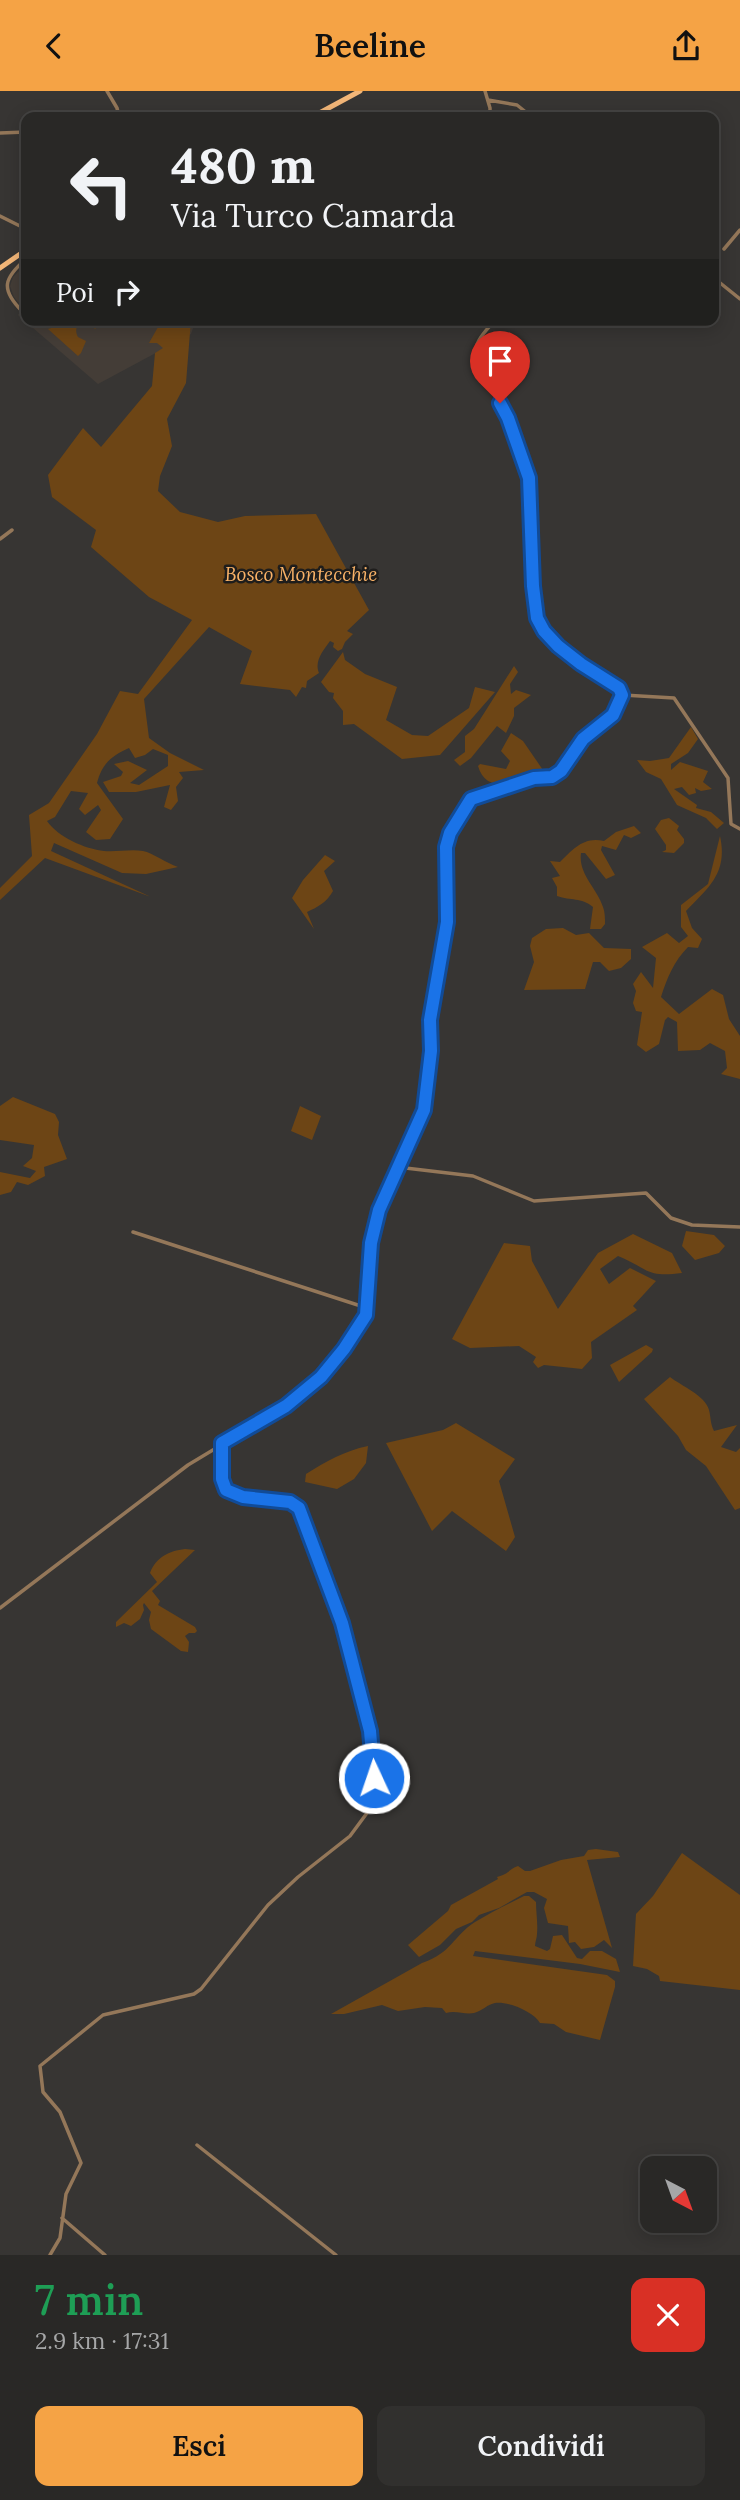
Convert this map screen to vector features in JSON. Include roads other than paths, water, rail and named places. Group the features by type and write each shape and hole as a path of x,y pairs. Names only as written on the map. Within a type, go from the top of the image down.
{"main road":[{"path":"321,112 360,91"},
{"path":"0,268 21,253"}],"street":[{"path":"107,91 118,112"},
{"path":"485,91 489,112"},
{"path":"488,100 517,105 526,112"},
{"path":"0,133 21,132"},
{"path":"0,216 21,226"},
{"path":"724,250 740,230"},
{"path":"21,264 7,281 9,296 21,310"},
{"path":"719,282 740,299"},
{"path":"0,1608 188,1465 286,1406 321,1377 344,1349 366,1315 371,1243 381,1201 424,1110 431,1051 430,1020 447,922 446,847 450,833 471,799 534,778 545,779 557,775 583,739 613,715 622,695 619,688 558,646 544,631 537,618 533,586 529,478 508,418 476,357 477,344 490,326"},
{"path":"0,539 12,530"},
{"path":"622,695 674,698 728,778 731,824 740,829"},
{"path":"397,1167 472,1177 534,1201 646,1193 671,1218 692,1225 740,1227"},
{"path":"133,1232 367,1308"},
{"path":"50,2255 60,2238 66,2195 81,2163 60,2112 43,2092 40,2066 103,2015 194,1994 209,1980 268,1905 298,1877 350,1836 367,1813 375,1768 370,1731 342,1623 299,1508 290,1502 243,1497 226,1490 222,1479 222,1443"},
{"path":"197,2145 336,2255"},
{"path":"62,2218 105,2255"}],"park label":[{"name":"Bosco Montecchie","path":"301,574"}]}
